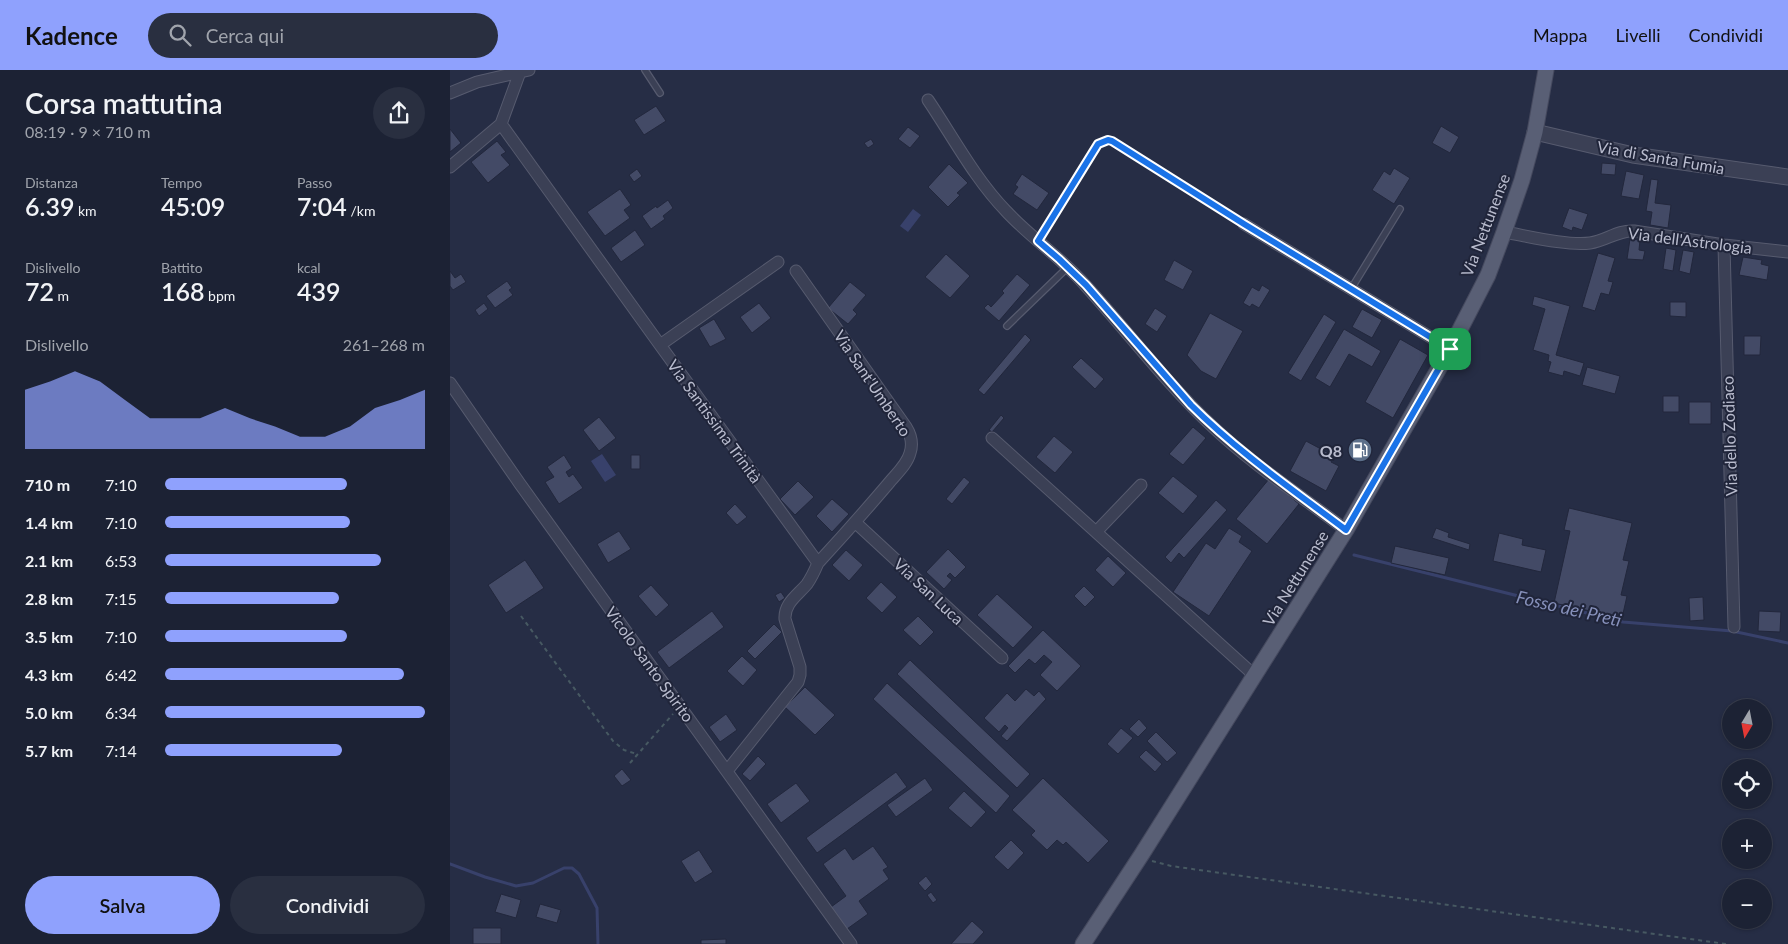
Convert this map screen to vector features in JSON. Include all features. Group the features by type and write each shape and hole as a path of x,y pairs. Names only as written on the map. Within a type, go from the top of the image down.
{"main road":[{"name":"Via Nettunense","path":"1082,944 1142,854 1346,530 1450,349 1488,275 1522,180 1535,132 1546,70"}],"street":[{"path":"450,93 477,82 524,71"},
{"path":"450,167 501,124 524,71"},
{"path":"928,100 982,181 1006,211 1086,285 1184,398 1210,425 1256,463 1346,530"},
{"name":"Via Santissima Trinità","path":"501,124 818,562"},
{"name":"Via di Santa Fumia","path":"1535,132 1643,156 1788,177"},
{"path":"1244,224 1450,349"},
{"name":"Via dell'Astrologia","path":"1504,232 1580,244 1598,241 1620,232 1634,231 1724,245 1788,252"},
{"name":"Via dello Zodiaco","path":"1724,245 1734,626"},
{"path":"660,345 778,262"},
{"name":"Via Sant'Umberto","path":"796,271 906,427 911,440 911,451 906,462 856,523 818,562"},
{"name":"Vicolo Santo Spirito","path":"450,383 520,484 851,944"},
{"path":"992,438 1254,676"},
{"path":"1096,532 1141,486"},
{"name":"Via San Luca","path":"856,523 1002,658"},
{"path":"727,771 798,682 800,667 785,619 785,611 788,604 810,580 818,562"}],"lane":[{"path":"645,70 660,93"},
{"path":"1352,290 1400,209"},
{"path":"1007,326 1068,268"}],"path":[{"path":"1038,241 1098,144 1108,140 1244,224"},
{"path":"521,616 613,741 624,750 637,754"},
{"path":"630,763 680,706"},
{"path":"1142,854 1154,862 1171,866 1726,944"}],"water":[{"path":"913,209 921,215 908,232 900,226"},
{"path":"602,454 616,475 605,482 591,461"}],"building":[{"path":"656,106 666,121 644,135 634,120"},
{"path":"1441,126 1459,137 1450,153 1432,143"},
{"path":"908,127 920,136 910,148 898,139"},
{"path":"450,129 461,143 450,152"},
{"path":"871,139 874,144 868,148 864,143"},
{"path":"497,141 506,152 501,155 510,165 488,183 471,162"},
{"path":"1602,163 1616,164 1615,175 1601,174"},
{"path":"949,164 968,183 957,193 960,195 948,207 928,187"},
{"path":"1394,168 1410,178 1394,204 1372,190 1384,171 1390,175"},
{"path":"637,169 642,176 634,182 629,175"},
{"path":"1626,171 1644,175 1639,199 1621,196"},
{"path":"1022,174 1049,193 1037,210 1013,194 1018,187 1015,185"},
{"path":"1651,179 1658,180 1655,203 1671,205 1668,228 1650,225 1652,212 1646,211"},
{"path":"620,189 631,205 624,210 630,218 605,236 587,212"},
{"path":"668,200 673,208 663,216 665,219 651,229 642,216"},
{"path":"1569,208 1588,214 1582,230 1573,227 1572,231 1562,227"},
{"path":"635,230 645,245 621,262 611,248"},
{"path":"1630,239 1640,240 1639,250 1645,251 1643,260 1627,259"},
{"path":"1666,248 1676,250 1673,271 1663,269"},
{"path":"1683,250 1694,252 1690,274 1679,271"},
{"path":"1598,253 1615,258 1608,281 1613,282 1609,295 1601,293 1595,311 1582,307"},
{"path":"946,254 970,276 950,298 925,277"},
{"path":"1743,257 1762,260 1761,264 1769,266 1767,280 1739,275"},
{"path":"1174,260 1193,271 1183,290 1164,280"},
{"path":"450,271 455,278 461,274 466,282 453,290 450,286"},
{"path":"1017,274 1030,285 999,321 984,308 988,304 991,307 1004,293 1002,291"},
{"path":"507,281 512,288 509,290 513,295 495,308 486,296"},
{"path":"850,282 866,295 853,310 857,314 848,324 828,308"},
{"path":"1262,285 1270,290 1259,308 1252,304 1250,307 1243,303 1252,287 1259,291"},
{"path":"1534,296 1570,306 1556,355 1584,363 1580,376 1564,371 1563,376 1548,372 1551,362 1548,361 1549,355 1533,350 1545,309 1532,305"},
{"path":"1670,302 1686,302 1686,317 1670,316"},
{"path":"484,303 488,309 479,316 475,310"},
{"path":"759,303 771,318 752,333 740,317"},
{"path":"1155,308 1167,316 1157,332 1145,324"},
{"path":"1362,309 1382,320 1372,338 1352,327"},
{"path":"1210,313 1243,331 1216,379 1201,371 1187,355"},
{"path":"1324,314 1336,322 1301,381 1288,373"},
{"path":"714,319 726,339 710,347 699,328"},
{"path":"1344,329 1381,351 1372,367 1349,354 1330,387 1315,378"},
{"path":"1025,334 1031,340 984,395 978,390"},
{"path":"1744,336 1761,336 1760,355 1744,355"},
{"path":"1400,339 1428,355 1393,418 1365,402"},
{"path":"1081,358 1104,379 1095,389 1072,367"},
{"path":"1587,367 1620,376 1615,394 1582,385"},
{"path":"1663,396 1679,396 1679,412 1663,412"},
{"path":"1689,402 1711,402 1711,424 1689,424"},
{"path":"1001,415 1004,418 992,432 989,430"},
{"path":"599,417 616,438 599,451 583,430"},
{"path":"1193,427 1206,438 1183,465 1169,454"},
{"path":"1054,436 1073,452 1055,473 1036,457"},
{"path":"1306,441 1334,456 1331,462 1339,466 1326,491 1290,471"},
{"path":"1352,441 1371,450 1366,459 1348,450"},
{"path":"564,455 572,468 566,472 569,477 573,474 583,488 559,504 545,482 554,477 547,467"},
{"path":"631,455 640,455 640,469 631,469"},
{"path":"1173,476 1198,496 1183,514 1158,493"},
{"path":"964,477 970,482 952,504 946,499"},
{"path":"1269,479 1299,504 1267,544 1236,519"},
{"path":"798,481 814,497 795,515 780,499"},
{"path":"832,499 849,514 832,532 816,516"},
{"path":"1216,500 1227,510 1184,558 1179,553 1171,563 1165,557"},
{"path":"735,504 747,517 737,525 726,513"},
{"path":"1569,508 1632,523 1623,560 1629,561 1621,595 1627,596 1622,618 1554,603 1570,531 1564,530"},
{"path":"1229,528 1242,536 1239,542 1252,551 1209,616 1173,592 1206,543 1215,549"},
{"path":"1436,528 1449,533 1448,537 1470,544 1469,550 1432,538"},
{"path":"619,531 631,549 608,563 597,544"},
{"path":"1499,533 1523,539 1522,545 1546,550 1541,572 1493,561"},
{"path":"1395,546 1449,558 1445,575 1391,563"},
{"path":"948,549 966,567 955,578 950,573 947,576 952,580 944,589 926,572"},
{"path":"846,550 863,565 849,581 832,565"},
{"path":"1108,556 1126,573 1113,587 1095,570"},
{"path":"525,560 544,588 506,613 488,585"},
{"path":"881,582 897,597 882,613 866,598"},
{"path":"651,585 669,605 656,617 638,596"},
{"path":"1084,586 1095,597 1085,607 1074,596"},
{"path":"781,592 785,598 779,602 775,595"},
{"path":"997,594 1033,627 1013,648 977,615"},
{"path":"1703,597 1704,620 1690,621 1689,598"},
{"path":"712,611 724,627 669,668 657,652"},
{"path":"1759,611 1781,612 1780,632 1758,631"},
{"path":"918,616 934,632 920,646 903,630"},
{"path":"774,624 782,632 755,659 747,651"},
{"path":"1043,630 1081,666 1057,691 1040,675 1052,662 1044,655 1035,664 1029,659 1015,673 1008,666"},
{"path":"742,656 757,670 743,686 727,671"},
{"path":"910,660 1030,774 1017,788 897,674"},
{"path":"887,683 1010,796 996,813 873,699"},
{"path":"805,687 835,715 815,735 785,707"},
{"path":"1026,689 1034,696 1039,691 1046,699 1007,741 1001,736 1008,728 1005,725 999,732 984,718 1007,693 1015,701"},
{"path":"726,714 737,730 720,742 709,727"},
{"path":"1139,719 1147,728 1138,737 1129,729"},
{"path":"1121,728 1133,738 1118,754 1107,744"},
{"path":"1156,732 1177,753 1167,762 1147,741"},
{"path":"1146,750 1162,764 1155,772 1139,757"},
{"path":"758,756 766,764 750,781 742,774"},
{"path":"622,769 631,780 622,786 614,776"},
{"path":"896,772 907,787 817,853 806,838"},
{"path":"925,778 933,790 896,817 887,805"},
{"path":"1043,778 1109,841 1088,863 1066,842 1063,845 1057,840 1047,850 1031,835 1035,831 1012,810"},
{"path":"796,783 810,801 781,823 767,804"},
{"path":"964,791 986,812 971,828 948,808"},
{"path":"1011,840 1024,853 1008,870 994,857"},
{"path":"873,846 888,867 883,870 889,879 859,901 868,914 847,929 831,907 846,896 823,864 845,848 853,860"},
{"path":"699,850 713,872 695,883 681,861"},
{"path":"926,876 932,884 925,891 918,883"},
{"path":"931,892 937,900 933,903 927,895"},
{"path":"501,894 521,900 516,918 495,912"},
{"path":"540,904 561,910 557,923 536,917"},
{"path":"972,921 984,932 973,944 951,944"},
{"path":"473,928 501,928 501,944 473,944"},
{"path":"726,939 726,944 701,944 701,940"}],"waterway":[{"name":"Fosso dei Preti","path":"1354,555 1623,622 1732,631 1788,643"},
{"path":"450,864 516,886 533,883 564,868 572,868 579,874 597,908 598,944"}],"place":[{"name":"Q8","path":"1360,450"}],"route":[{"path":"1103,141 1112,141 1244,224 1450,349 1346,530 1256,463 1210,425 1129,336 1086,285 1038,241 1098,144 1103,141"}]}
